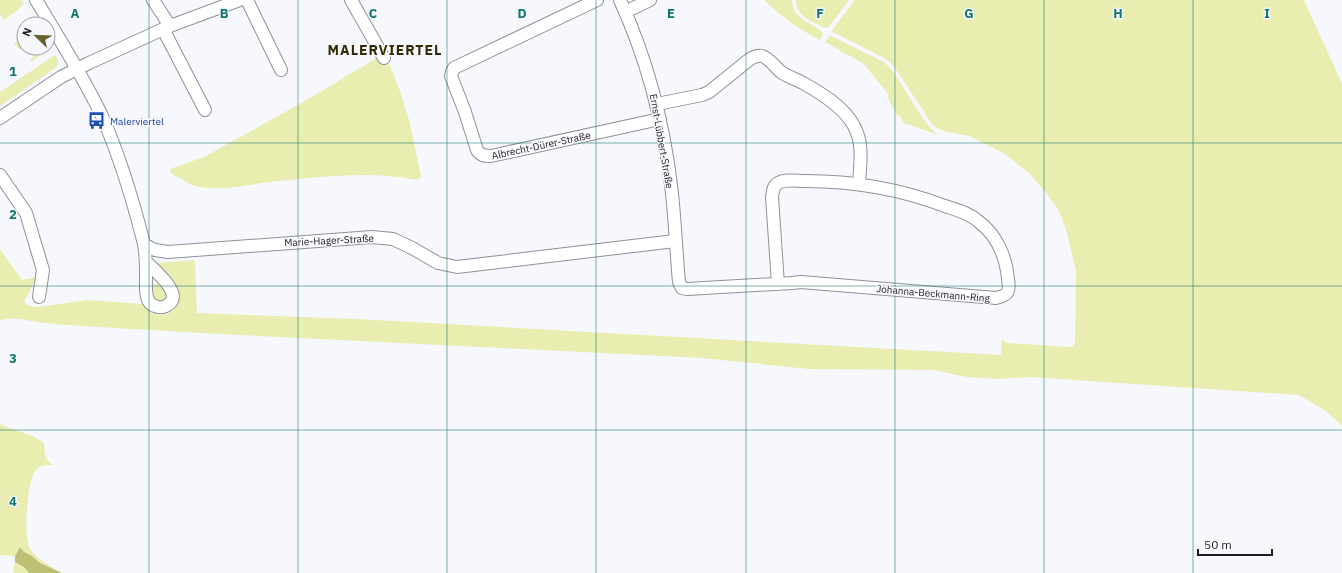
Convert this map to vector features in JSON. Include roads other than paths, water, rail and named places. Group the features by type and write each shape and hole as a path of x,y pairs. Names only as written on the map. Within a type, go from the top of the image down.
{"street":[{"path":"36,0 77,69 102,117 128,183 145,245 146,262"},
{"path":"153,0 167,27 204,110"},
{"path":"0,118 61,77 77,69 167,27 240,0"},
{"path":"247,0 281,70"},
{"path":"351,0 384,58"},
{"name":"Albrecht-Dürer-Straße","path":"597,0 454,68 451,76 465,112 477,150 480,154 491,156 660,119"},
{"name":"Ernst-Lübbert-Straße","path":"620,0 638,42 657,104 671,186 679,282 682,288"},
{"path":"625,12 650,0"},
{"path":"657,104 702,95 709,92 750,59 756,56 763,56 781,72 816,90 834,103 854,125 858,134 861,148 859,184"},
{"path":"0,175 26,213 43,270 39,297"},
{"name":"Johanna-Beckmann-Ring","path":"682,288 687,289 778,284 801,282 996,298 1004,296 1008,293 1009,286 1002,250 990,232 966,213 924,198 894,190 859,184 824,181 785,181 777,184 773,188 772,196 778,284"},
{"name":"Marie-Hager-Straße","path":"145,245 156,250 168,252 372,237 393,239 438,263 457,267 675,241"}],"place":[{"name":"Malerviertel","path":"97,121"}],"district":[{"name":"MALERVIERTEL","path":"385,50"}]}
